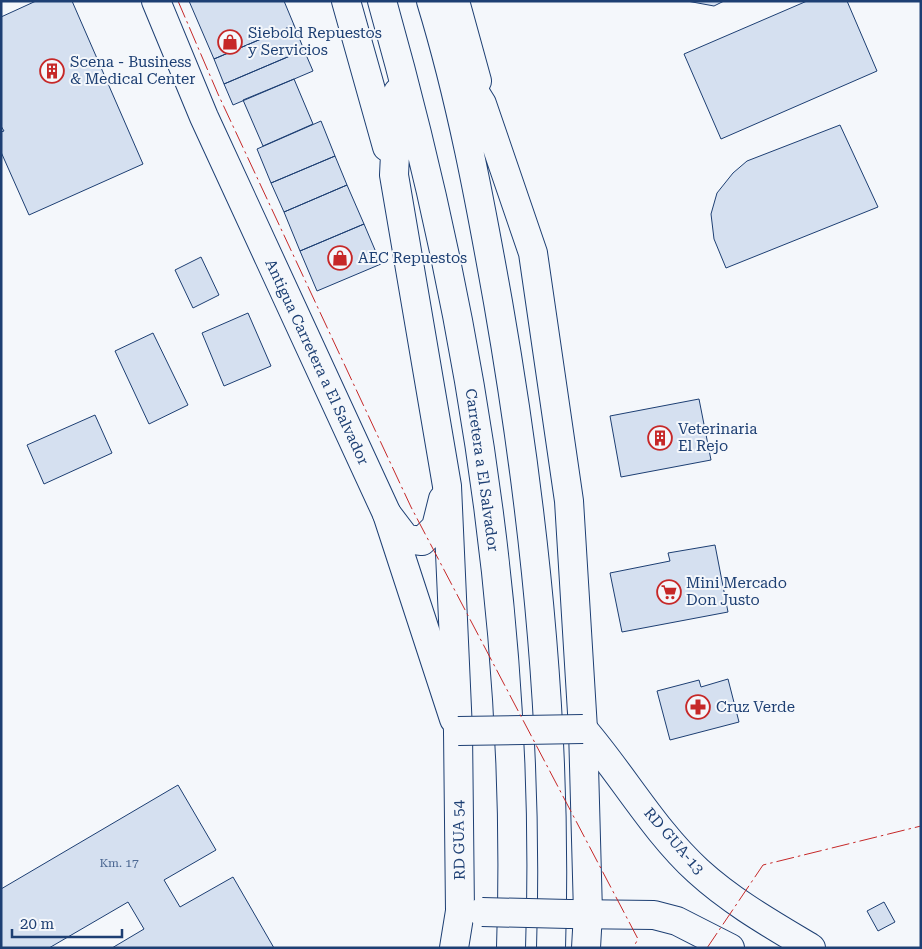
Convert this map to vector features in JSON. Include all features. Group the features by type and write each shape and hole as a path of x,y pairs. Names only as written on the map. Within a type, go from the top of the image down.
{"main road":[{"name":"Antigua Carretera a El Salvador","path":"156,1 204,117 386,514 458,731"},
{"path":"346,1 394,176"},
{"name":"Carretera a El Salvador","path":"382,1 399,60 448,266 481,440 498,586 512,780 511,948"},
{"path":"431,1 443,40 479,200 507,353 519,437 544,674 550,780 551,948"},
{"path":"455,1 482,104 533,253 569,501 583,728 578,914 586,948"},
{"path":"443,40 482,104"},
{"path":"394,176 399,60"},
{"name":"RD GUA 54","path":"394,176 447,486 458,731 471,911 454,948"},
{"path":"386,514 406,539 415,542 422,540 436,526 447,486"},
{"path":"458,731 583,728"},
{"name":"RD GUA-13","path":"583,728 677,849 697,870 742,907 811,948"},
{"path":"471,911 654,915 677,921 730,948"}],"building":[{"name":"Scena - Business & Medical Center","path":"36,1 72,1 143,164 29,215 1,152 1,132 4,131 1,126 1,17"},
{"name":"Siebold Repuestos y Servicios","path":"189,1 284,1 294,25 214,59"},
{"path":"687,1 724,1 714,6"},
{"path":"807,1 847,1 877,71 721,139 684,54"},
{"path":"294,25 304,50 224,84 214,59"},
{"path":"304,50 313,71 233,105 224,84"},
{"path":"294,79 313,124 263,146 243,100"},
{"path":"321,121 335,156 271,183 257,149"},
{"path":"840,125 878,207 726,268 714,239 711,214 717,193 733,173 747,161"},
{"path":"335,156 347,185 284,212 271,183"},
{"path":"347,185 364,224 300,251 284,212"},
{"name":"AEC Repuestos","path":"364,224 381,264 317,291 300,251"},
{"path":"201,257 219,295 193,308 175,270"},
{"path":"248,313 271,366 224,386 202,333"},
{"path":"153,333 188,405 149,424 115,351"},
{"name":"Veterinaria El Rejo","path":"699,399 711,460 621,477 610,416"},
{"path":"95,415 112,453 44,484 27,445"},
{"name":"Mini Mercado Don Justo","path":"715,545 728,612 622,632 610,573 670,561 668,553"},
{"name":"Cruz Verde","path":"728,679 739,722 670,740 657,691 699,680 701,687"},
{"path":"178,785 216,850 164,880 180,907 233,877 274,948 112,948 144,929 128,902 49,948 1,948 1,889"},
{"path":"884,902 895,922 878,931 867,911"}],"power":[{"path":"178,1 218,94 411,507 638,939 633,948"},
{"path":"707,948 763,865 921,826"}],"place":[{"name":"Siebold Repuestos y Servicios","path":"230,42"},
{"name":"Scena - Business & Medical Center","path":"52,71"},
{"name":"AEC Repuestos","path":"340,258"},
{"name":"Veterinaria El Rejo","path":"660,438"},
{"name":"Mini Mercado Don Justo","path":"669,592"},
{"name":"Cruz Verde","path":"698,707"}]}
